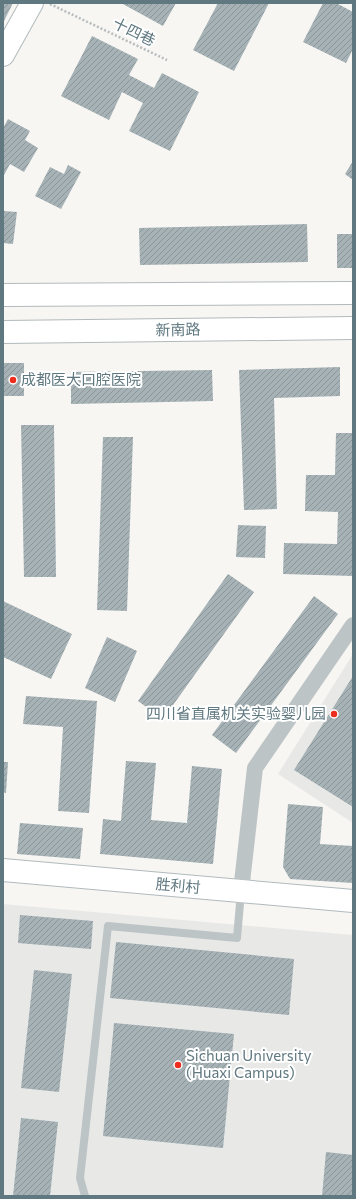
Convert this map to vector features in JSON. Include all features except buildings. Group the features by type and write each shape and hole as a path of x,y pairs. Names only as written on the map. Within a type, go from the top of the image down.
{"main road":[{"path":"3,55 32,3"},
{"path":"3,294 353,293"},
{"name":"新南路","path":"3,332 353,328"},
{"name":"胜利村","path":"3,870 353,901"}],"street":[{"path":"241,891 255,768 353,625"}],"lane":[{"path":"84,1196 80,1178 108,926 237,938 241,891"}],"path":[{"name":"十四巷","path":"48,3 167,60"}],"shaded area":[{"name":"四川省直属机关实验婴儿园","path":"353,654 353,823 278,774"},
{"name":"Sichuan University (Huaxi Campus)","path":"3,904 353,935 353,1196 3,1196"}],"place":[{"name":"成都医大口腔医院","path":"13,380"},
{"name":"四川省直属机关实验婴儿园","path":"334,714"},
{"name":"Sichuan University (Huaxi Campus)","path":"178,1065"}]}
